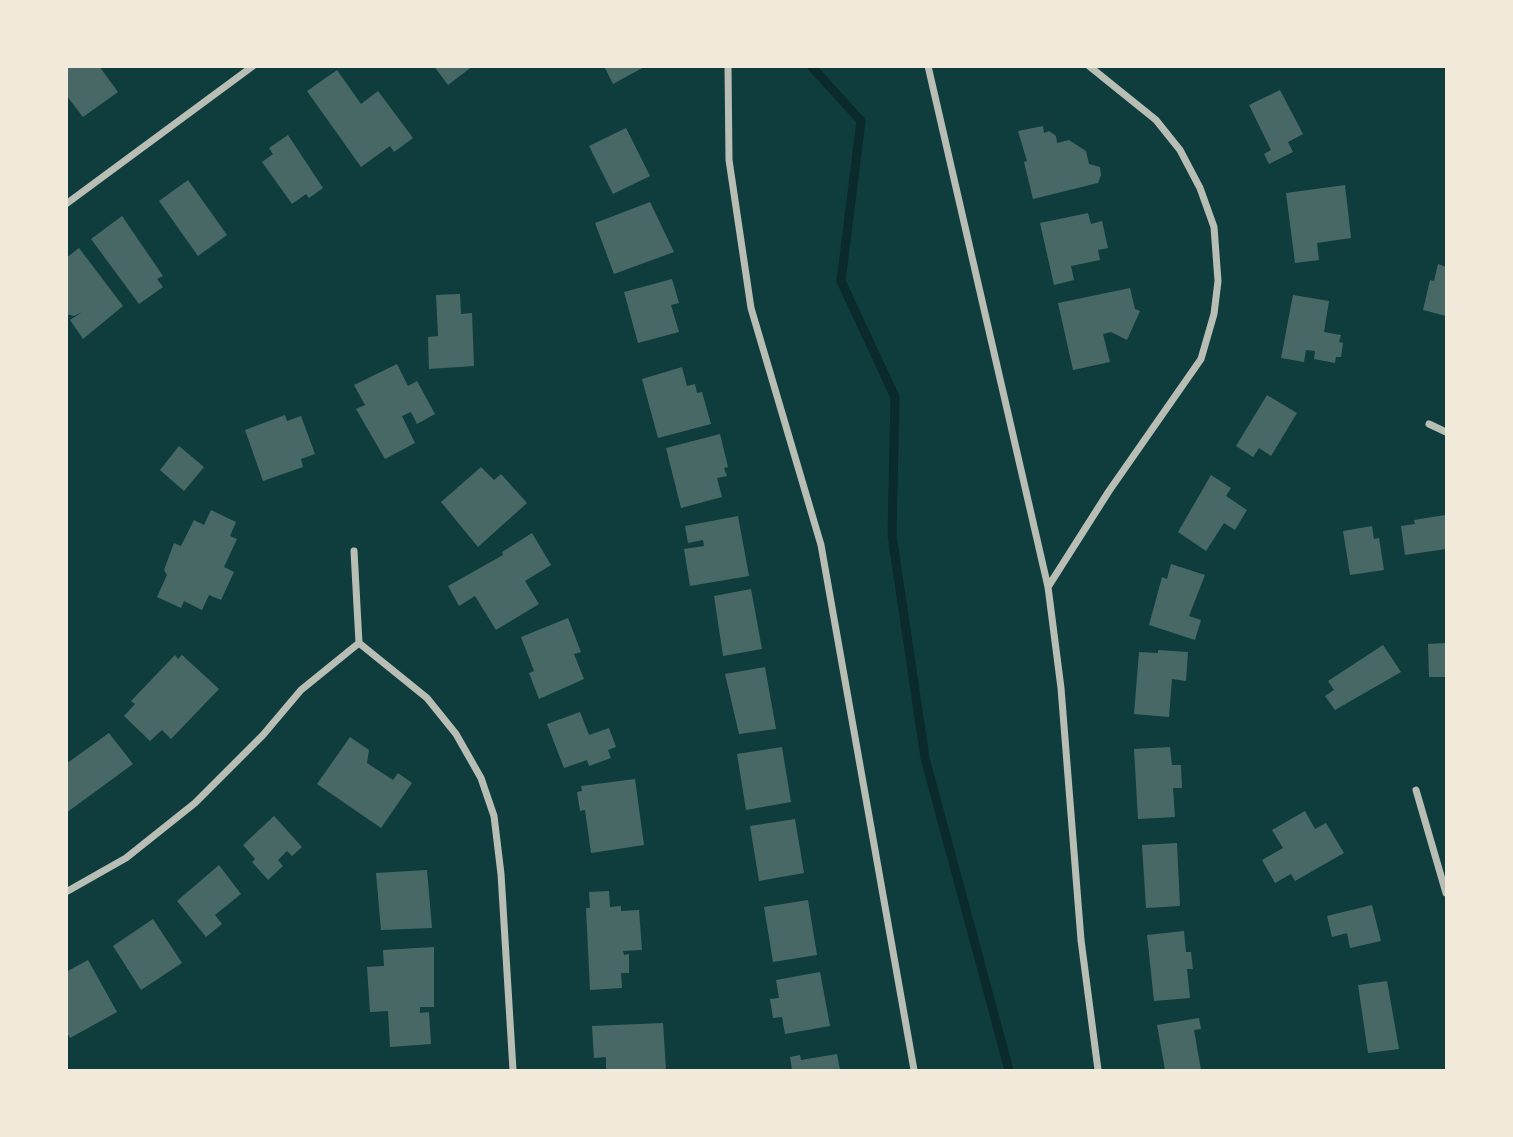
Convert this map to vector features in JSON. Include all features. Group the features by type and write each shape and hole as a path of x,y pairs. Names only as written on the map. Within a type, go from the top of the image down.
{"street":[{"path":"66,204 253,66"},
{"path":"728,66 729,160 751,308 821,545 914,1070"},
{"path":"928,66 1048,587 1061,688 1081,940 1098,1070"},
{"path":"1048,587 1109,491 1201,359 1214,314 1218,281 1214,227 1200,188 1180,150 1156,120 1089,66"},
{"path":"1429,424 1447,432"},
{"path":"354,551 359,643 427,698 456,734 481,778 494,816 501,874 513,1070"},
{"path":"66,892 125,858 195,803 263,734 301,690 359,643"},
{"path":"1416,790 1447,893"}],"building":[{"path":"99,66 118,92 83,117 66,95 66,67"},
{"path":"434,66 473,66 448,85"},
{"path":"604,66 646,66 613,84"},
{"path":"337,70 361,104 378,91 413,138 394,152 390,146 361,167 307,91"},
{"path":"1280,90 1303,134 1288,142 1293,152 1269,164 1264,154 1271,150 1249,105"},
{"path":"1043,126 1044,133 1049,131 1056,136 1057,143 1069,140 1086,151 1089,164 1100,167 1098,183 1033,199 1024,162 1027,161 1018,131"},
{"path":"626,128 650,176 613,194 589,146"},
{"path":"288,135 323,188 309,198 306,194 292,204 262,162 273,154 269,148"},
{"path":"188,180 227,235 198,256 159,201"},
{"path":"1345,185 1351,238 1317,243 1319,260 1295,263 1286,193"},
{"path":"650,202 674,252 614,274 595,223"},
{"path":"1088,213 1091,224 1102,221 1108,248 1098,250 1100,260 1071,266 1074,280 1054,285 1040,223"},
{"path":"122,216 163,276 157,279 163,287 139,304 91,239"},
{"path":"79,248 123,306 83,339 70,320 82,312 74,316 66,314 66,258"},
{"path":"1438,264 1446,267 1446,316 1423,310 1430,280 1434,281"},
{"path":"672,279 679,303 671,305 679,332 638,343 624,292"},
{"path":"1130,288 1135,309 1140,311 1127,340 1111,332 1103,334 1110,362 1073,370 1058,303"},
{"path":"460,294 461,314 472,313 474,366 429,369 428,337 438,336 436,295"},
{"path":"1293,295 1329,301 1324,332 1341,335 1339,342 1343,343 1341,357 1336,357 1335,363 1314,359 1315,351 1306,350 1304,362 1281,358"},
{"path":"397,364 408,386 417,381 435,414 417,424 411,412 402,416 415,443 385,459 356,409 365,405 354,385"},
{"path":"682,367 687,386 695,384 697,393 702,392 711,424 658,438 642,379"},
{"path":"1267,395 1297,413 1271,456 1259,448 1253,457 1236,446"},
{"path":"285,415 287,421 301,416 315,454 301,459 303,467 263,481 245,430"},
{"path":"720,434 728,467 724,468 727,476 717,478 722,497 681,508 666,448"},
{"path":"179,446 204,467 184,491 160,470"},
{"path":"481,467 494,480 501,474 527,503 478,547 441,502"},
{"path":"1211,475 1231,488 1226,496 1247,510 1235,530 1224,523 1206,551 1178,532"},
{"path":"211,510 236,522 230,536 237,539 224,567 234,572 221,600 209,595 202,610 184,601 181,608 157,597 167,575 164,570 174,543 181,546 194,520 204,525"},
{"path":"1445,515 1446,549 1405,555 1401,526 1415,524 1414,520"},
{"path":"738,516 749,576 690,586 684,549 704,546 703,540 688,543 685,526"},
{"path":"1372,526 1374,539 1379,538 1384,570 1350,575 1343,531"},
{"path":"532,533 551,565 525,581 539,604 496,630 475,596 459,606 448,586 503,555 502,552"},
{"path":"1171,564 1205,575 1189,616 1201,620 1195,640 1149,625 1162,577 1167,579"},
{"path":"751,589 762,649 723,656 714,596"},
{"path":"568,618 581,652 574,654 584,679 539,699 529,673 534,671 521,637"},
{"path":"1446,643 1446,677 1429,677 1428,644"},
{"path":"1383,645 1401,672 1335,710 1325,696 1334,690 1328,681"},
{"path":"1158,650 1188,652 1186,681 1172,679 1169,717 1134,714 1139,652 1158,653"},
{"path":"175,655 178,659 182,655 219,689 171,739 162,730 150,741 124,716 135,704 131,701"},
{"path":"765,667 776,729 739,734 725,674"},
{"path":"580,712 589,735 609,728 616,747 608,750 611,758 589,766 587,760 564,768 547,724"},
{"path":"109,733 133,764 66,813 66,764"},
{"path":"350,737 369,750 367,763 393,780 398,773 412,783 381,828 317,784"},
{"path":"782,747 791,802 746,810 737,754"},
{"path":"1170,747 1172,765 1181,765 1182,788 1173,788 1175,817 1138,819 1134,749"},
{"path":"635,779 644,845 591,853 585,810 580,811 577,792 582,791 581,786"},
{"path":"1305,811 1315,829 1326,823 1344,853 1295,881 1291,874 1275,883 1262,860 1283,848 1272,830"},
{"path":"274,816 302,847 292,856 287,851 278,860 283,866 268,880 252,862 255,859 243,845"},
{"path":"795,819 804,873 759,881 750,826"},
{"path":"1177,843 1180,906 1146,908 1142,845"},
{"path":"219,865 241,894 215,915 222,924 206,937 177,901"},
{"path":"427,870 432,928 381,930 376,873"},
{"path":"609,891 610,907 621,906 621,911 639,910 642,950 623,951 624,955 629,954 629,973 621,973 622,988 590,990 586,908 590,908 589,892"},
{"path":"808,900 817,955 773,962 764,907"},
{"path":"1372,905 1381,941 1350,948 1347,933 1332,937 1327,916"},
{"path":"153,919 182,963 141,990 113,946"},
{"path":"1184,931 1186,952 1191,952 1193,969 1187,969 1190,998 1154,1001 1147,935"},
{"path":"434,947 434,1007 420,1007 420,1013 429,1012 431,1044 390,1047 388,1011 370,1012 367,967 384,966 383,950"},
{"path":"88,960 117,1012 70,1038 66,1031 66,972"},
{"path":"820,972 830,1026 785,1034 782,1017 773,1018 770,999 779,998 776,980"},
{"path":"1387,981 1399,1049 1368,1053 1358,985"},
{"path":"1199,1018 1201,1029 1194,1030 1201,1070 1165,1070 1157,1025"},
{"path":"663,1023 666,1070 606,1070 606,1057 594,1058 592,1026"},
{"path":"837,1054 840,1070 792,1070 790,1057 800,1055 801,1060"}],"waterway":[{"path":"811,66 861,121 841,281 895,397 892,535 925,758 1009,1070"}]}
